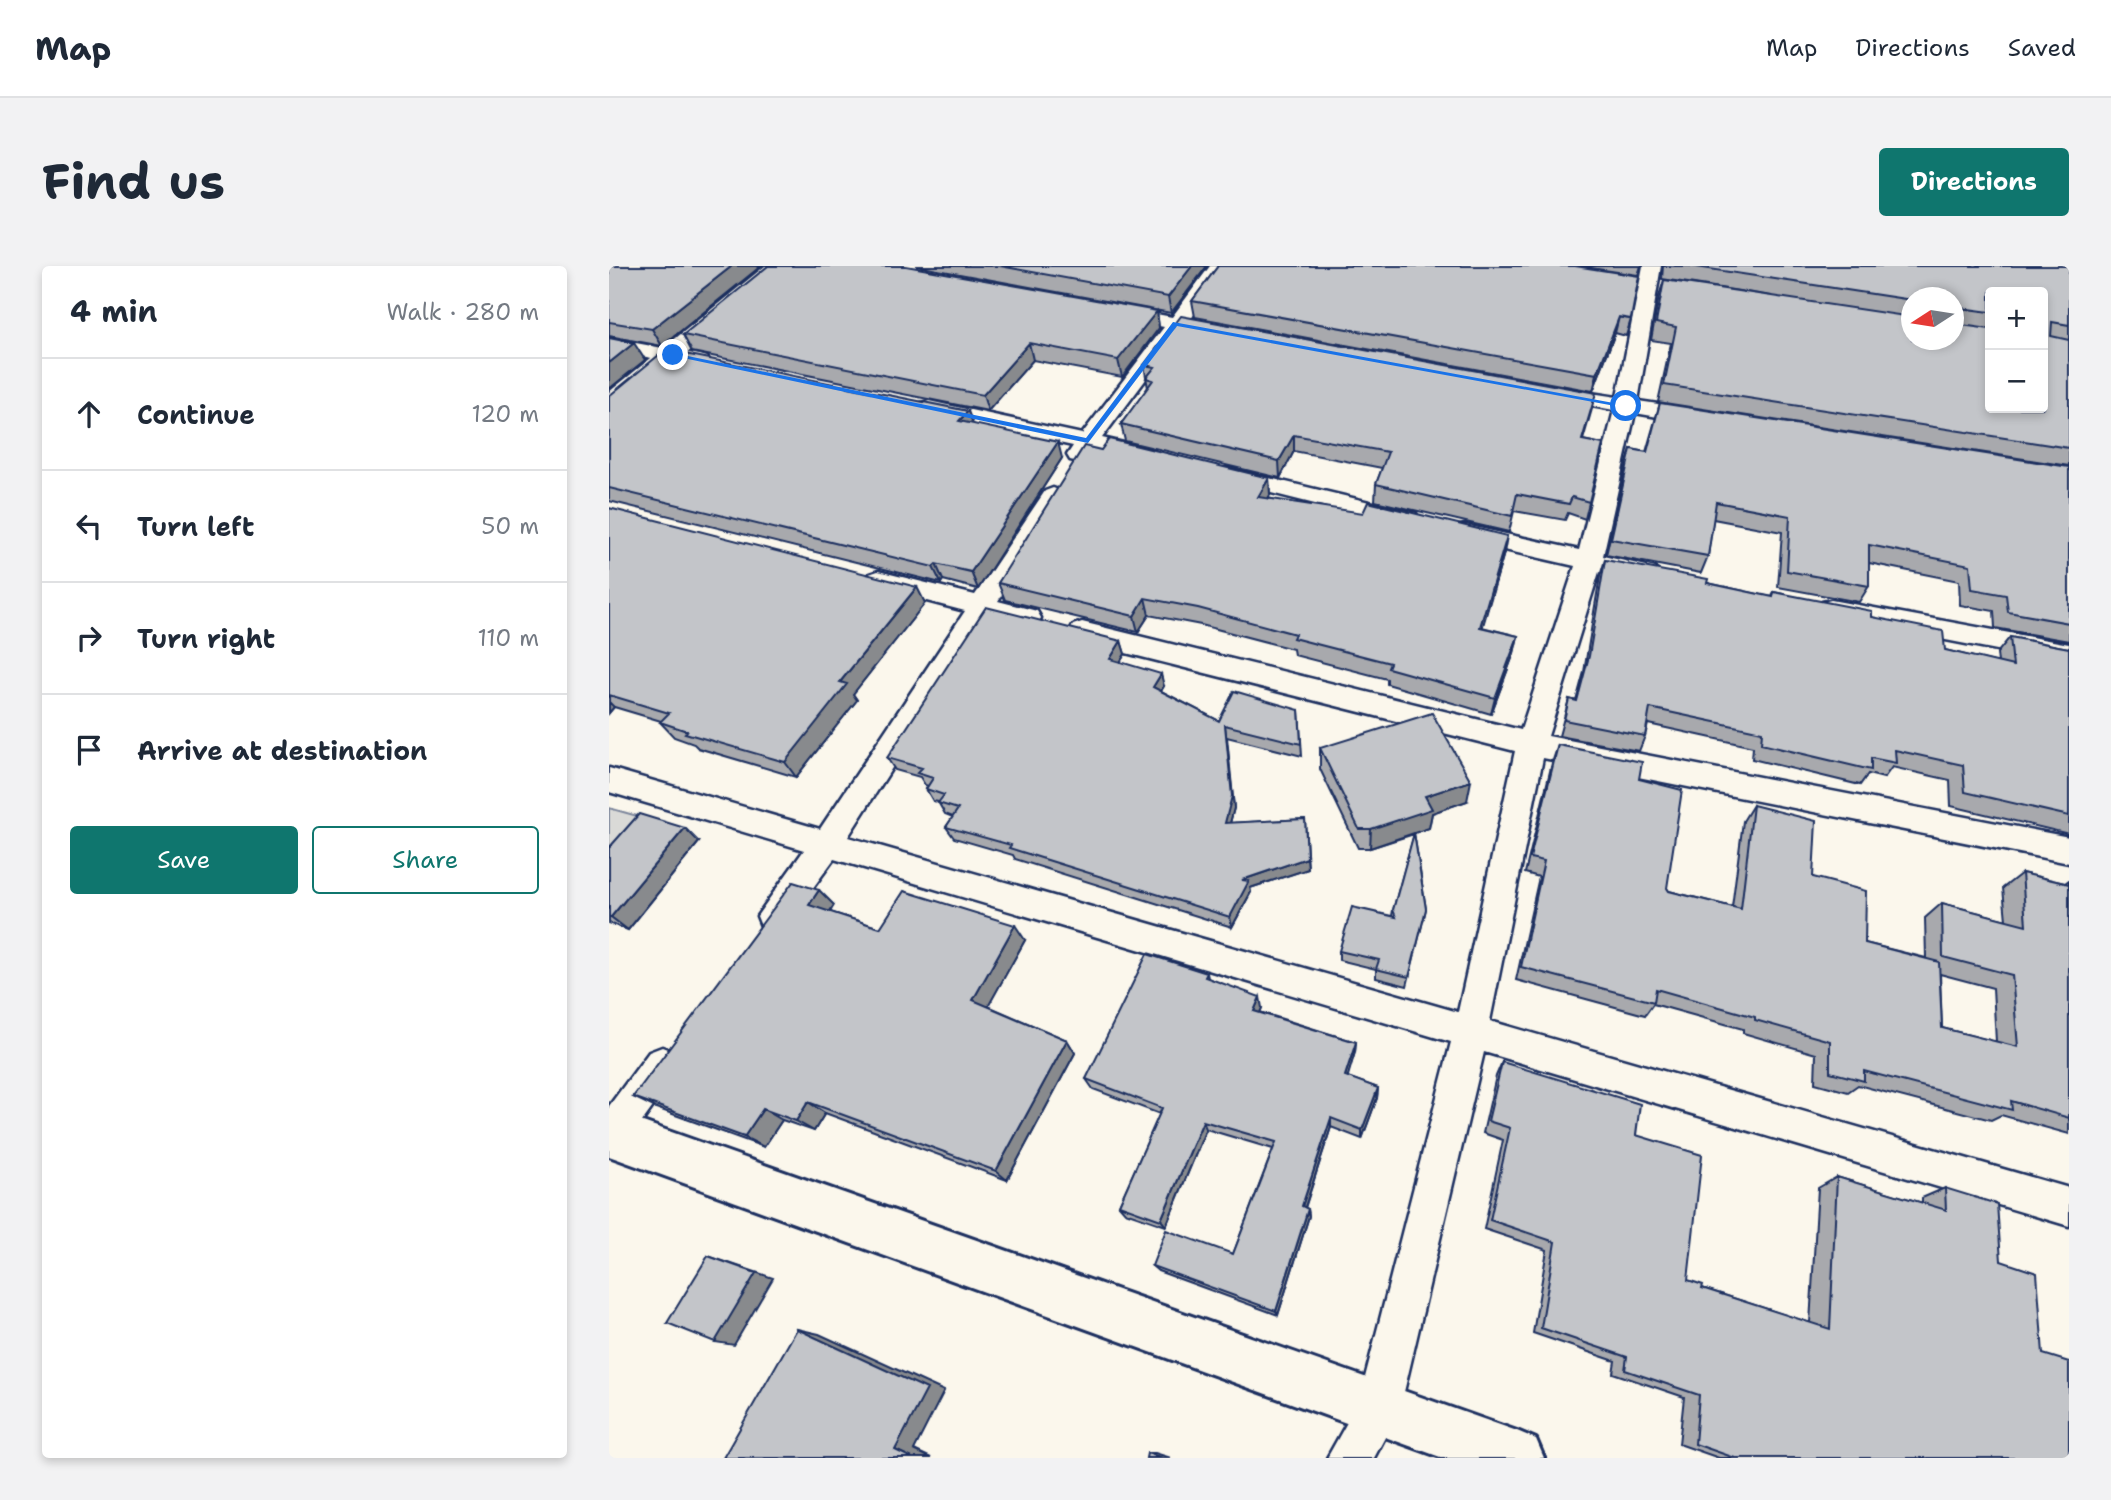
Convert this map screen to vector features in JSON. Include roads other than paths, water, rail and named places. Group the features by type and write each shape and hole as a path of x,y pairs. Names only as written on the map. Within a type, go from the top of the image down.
{"street":[{"path":"609,405 779,266"},
{"path":"761,932 828,842 983,607 1088,441 1220,266"},
{"path":"1349,1458 1378,1409 1471,1031 1531,744 1590,563 1626,406 1647,279"},
{"path":"1096,309 1230,334"},
{"path":"609,344 727,366"},
{"path":"1531,389 1720,421"},
{"path":"900,402 1088,441 1169,461"},
{"path":"1210,471 1590,563 1672,579"},
{"path":"849,573 1531,744 2069,850"},
{"path":"1809,605 2069,654"},
{"path":"609,780 2069,1207"},
{"path":"677,1044 610,1134 1517,1458"}]}
